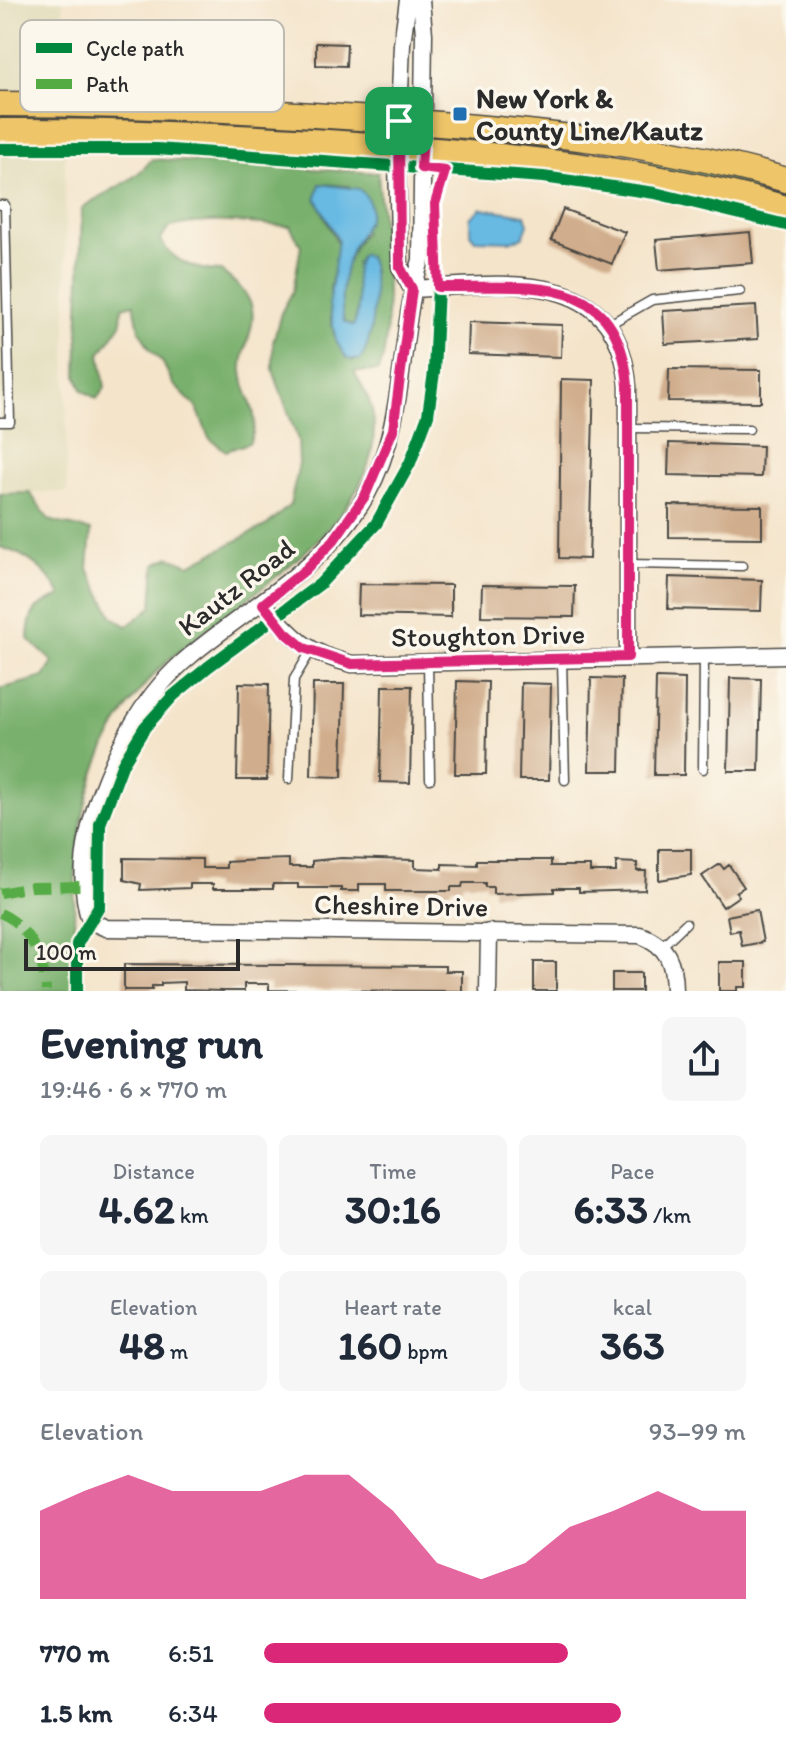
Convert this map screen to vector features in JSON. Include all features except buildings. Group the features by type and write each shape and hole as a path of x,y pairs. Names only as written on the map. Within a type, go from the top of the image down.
{"main road":[{"path":"0,104 20,104"},
{"path":"264,112 411,121 637,145 786,180"},
{"path":"0,131 194,134 409,148 596,166 691,184 786,208"}],"street":[{"path":"408,0 402,44 411,121"},
{"path":"411,121 421,0"},
{"name":"Kautz Road","path":"411,121 400,267 412,289"},
{"name":"Kautz Road","path":"90,921 83,886 91,821 129,728 154,692 189,656 263,604 305,570 334,540 365,496 383,462 398,406 412,289 421,260 409,148 411,121"},
{"path":"412,289 532,285 556,289 578,298 608,325 626,365 628,657"},
{"name":"Stoughton Drive","path":"263,604 285,632 311,651 352,664 786,655"},
{"name":"Cheshire Drive","path":"90,921 106,928 620,933 640,935 662,946"},
{"path":"488,991 489,932"},
{"path":"662,946 671,958 674,991"}],"lane":[{"path":"0,205 5,205 10,422 0,422"},
{"path":"608,325 652,300 740,291"},
{"path":"628,428 749,429"},
{"path":"628,564 742,566"},
{"path":"289,779 294,679 311,651"},
{"path":"703,769 704,656"},
{"path":"562,659 565,780"},
{"path":"428,662 430,779"},
{"path":"662,946 686,923"}],"shaded area":[{"path":"0,0 63,0 63,20 20,20 20,94 0,94"},
{"path":"0,140 65,140 67,492 0,494"}],"green space":[{"path":"595,154 695,166 786,190 786,200 595,157"},
{"path":"152,159 378,173 387,305 384,355 378,371 354,372 372,410 371,455 355,492 330,527 261,589 160,668 116,726 100,757 82,822 75,889 75,991 0,991 0,689 44,677 53,662 28,639 30,621 40,606 61,596 50,578 36,565 20,554 0,547 0,494 30,493 49,520 91,531 88,569 113,617 127,626 152,607 155,564 170,557 190,565 267,525 290,505 299,464 298,440 273,370 273,342 281,313 293,291 301,246 290,226 201,222 170,227 160,240 165,248 186,264 221,271 248,297 253,317 242,371 255,423 249,443 226,451 209,438 197,408 173,384 163,363 149,348 139,329 134,304 122,307 121,324 100,354 105,388 97,399 82,390 77,376 82,208 145,167","holes":["320,184 349,186 364,233 352,252 343,278 341,305 348,327 354,326 359,304 356,263 373,269 369,336 360,357 352,361 336,341 331,322 330,288 339,247 316,198"]}],"water":[{"path":"320,184 359,189 370,205 368,220 348,259 342,295 344,322 353,326 358,308 356,269 362,254 367,256 373,276 373,309 368,341 359,360 347,359 336,341 329,304 338,240 316,198"},
{"path":"481,208 525,215 528,224 523,237 511,241 475,240 470,234 470,218"}],"marked path":[{"path":"0,893 31,887 83,886"},
{"path":"0,913 19,926 34,945 46,991"}],"cycle path":[{"path":"0,149 157,149 543,177 655,193 786,225"},
{"path":"77,991 77,944 99,906 100,824 123,763 145,727 173,696 208,667 320,584 376,524 410,463 428,415 434,372 438,287 435,204 445,171"}],"place":[{"name":"New York & County Line/Kautz","path":"460,114"}],"route":[{"path":"399,121 424,122 421,168 445,171 435,204 438,287 532,285 556,289 578,298 599,314 622,349 628,386 628,657 352,664 304,648 285,632 263,604 305,570 334,540 365,496 383,462 393,430 404,371 412,289 400,267 399,121"}]}
